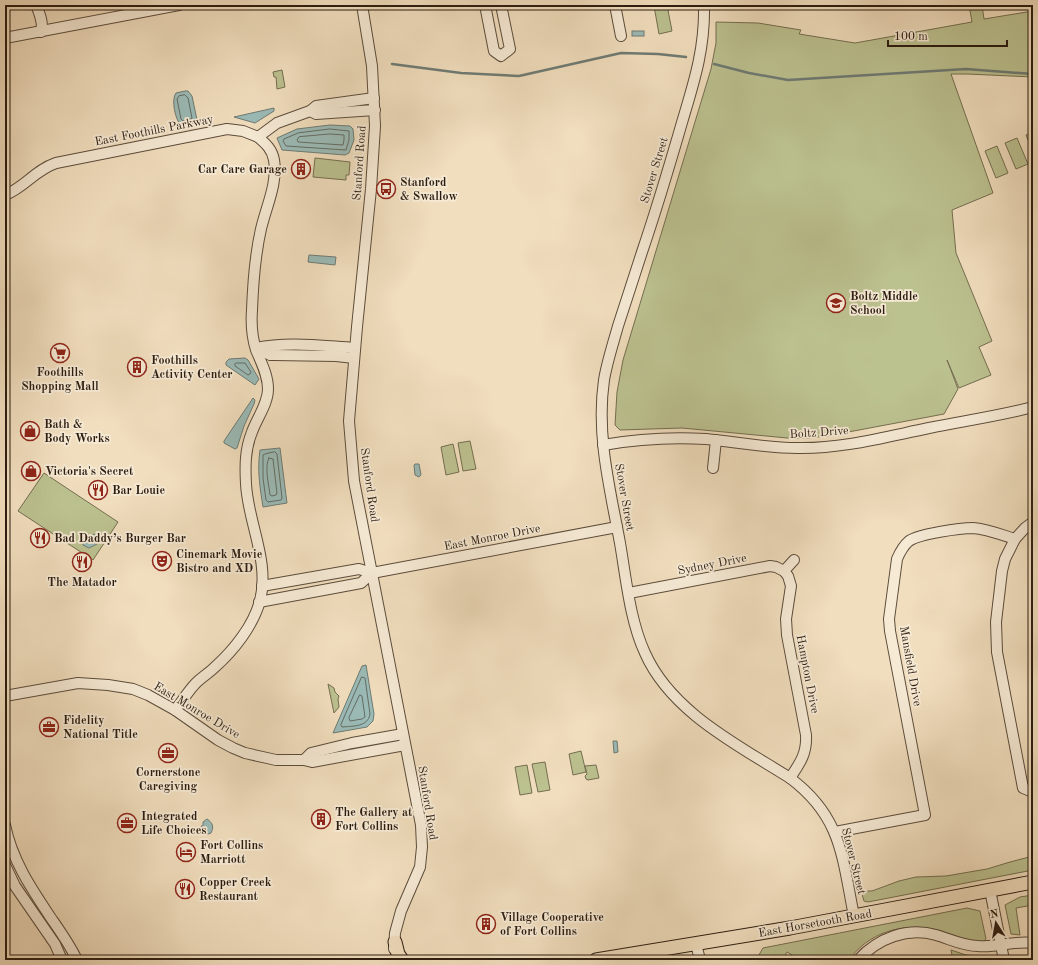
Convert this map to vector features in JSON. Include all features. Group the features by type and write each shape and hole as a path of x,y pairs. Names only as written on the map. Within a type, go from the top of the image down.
{"main road":[{"name":"East Horsetooth Road","path":"596,960 790,928 1033,882"},
{"path":"395,942 398,954 402,960"}],"street":[{"path":"36,5 41,19 41,32"},
{"path":"5,38 41,32 150,8 179,5"},
{"name":"Stanford Road","path":"362,5 372,66 375,110 374,152 354,353 349,421 354,481 421,825 422,847 420,868 397,923 394,960"},
{"path":"485,5 494,51 501,56 510,49 501,5"},
{"path":"616,5 621,36"},
{"name":"Stover Street","path":"704,5 703,42 696,74 658,203 630,288 604,380 602,402 603,445 607,473 633,617 645,653 652,667 673,695 683,705 714,730 790,778 818,804 835,832 854,916"},
{"path":"175,710 195,684 216,667 245,633 260,602 262,586 260,555 248,505 245,473 247,445 267,397 266,378 252,332 252,315 256,258 261,230 275,174 274,159 269,146 258,137 277,123 310,111 316,106 374,98"},
{"path":"310,111 316,114 375,110"},
{"name":"East Foothills Parkway","path":"5,196 43,168 56,163 227,129 243,131 258,137"},
{"path":"256,348 274,355 336,356 354,353"},
{"name":"Boltz Drive","path":"603,445 623,441 680,438 716,440 777,447 798,448 838,446 1033,407"},
{"path":"714,468 716,440"},
{"path":"1033,522 1024,528 1015,538 1005,559 1002,571 996,622 997,652 1023,788 1033,792"},
{"name":"East Monroe Drive","path":"262,586 359,569 372,573 617,527"},
{"name":"Mansfield Drive","path":"835,832 925,815 890,631 889,619 897,559 900,552 910,541 918,537 959,529 976,529 1015,538"},
{"path":"784,571 794,560"},
{"name":"Sydney Drive","path":"629,593 770,566 784,571"},
{"name":"Hampton Drive","path":"784,571 788,576 791,586 786,619 787,635 806,735 805,752 802,760 790,778"},
{"name":"East Monroe Drive","path":"260,602 361,582 372,573"},
{"name":"East Monroe Drive","path":"5,696 68,684 88,683 133,689 148,695 175,710 218,740 239,750 276,760 304,760 312,762 405,745"},
{"name":"East Monroe Drive","path":"304,760 311,753 352,743 403,734"},
{"path":"5,825 10,846 22,873 67,941 76,960"},
{"path":"5,865 15,886 55,944 62,960"},
{"path":"990,890 1004,960"},
{"path":"858,960 880,942 892,936 914,932 935,935 964,944 977,946 1002,945 1018,942 1033,943"},
{"path":"696,944 700,960"}],"green space":[{"path":"667,5 672,31 659,34 654,6"},
{"name":"Boltz Middle School","path":"969,5 982,5 984,19 1033,11 1033,77 951,74 993,193 952,210 956,253 992,341 979,347 991,375 959,388 947,360 958,389 944,414 827,436 787,438 682,428 620,430 615,425 617,392 623,360 711,69 716,43 716,22 758,23 801,30 799,34 855,43 972,22"},
{"path":"282,70 285,87 277,89 276,77 274,77 273,72"},
{"path":"1033,132 1033,153 1026,135"},
{"path":"1017,138 1028,164 1016,169 1005,143"},
{"path":"997,146 1008,173 996,178 985,151"},
{"path":"315,158 350,162 349,175 346,175 346,180 313,177"},
{"path":"470,441 476,469 463,471 458,443"},
{"path":"453,444 459,472 446,475 441,447"},
{"path":"44,473 118,522 93,560 18,511"},
{"path":"328,684 334,688 335,692 339,696 339,707 334,713"},
{"path":"581,751 586,772 573,775 569,754"},
{"path":"545,762 550,790 538,792 532,764"},
{"path":"527,765 532,793 520,795 515,767"},
{"path":"596,765 599,778 586,779 585,776 587,774 585,766"},
{"path":"1033,856 1033,870 868,902 864,901 861,891 872,891 899,881 916,877 946,876 987,869"},
{"path":"1033,895 1033,905 1016,908 1020,935 1011,934 1005,905 1020,897"},
{"path":"967,908 980,911 986,939 983,942 970,941 933,929 909,928 897,929 875,937 866,943 849,960 801,960 787,952 782,960 756,960 763,948"},
{"path":"951,950 966,955 991,957 993,960 953,960"}],"water":[{"path":"632,31 644,31 644,36 632,36"},
{"path":"188,91 192,96 197,120 195,123 181,125 175,114 174,100 176,93"},
{"path":"274,108 274,111 255,123 234,117"},
{"path":"330,125 350,126 353,129 354,140 349,153 345,155 282,150 277,138 297,129"},
{"path":"309,255 336,257 335,265 308,262"},
{"path":"245,358 248,360 259,379 255,385 226,365 226,362 229,359"},
{"path":"253,398 255,400 254,404 244,426 237,448 235,449 224,443 224,441"},
{"path":"280,448 287,503 263,507 259,472 260,450"},
{"path":"415,464 419,464 421,475 419,477 415,475"},
{"path":"94,534 98,535 97,544 89,548 83,545 83,540"},
{"path":"366,665 374,714 373,721 367,727 333,733 362,666"},
{"path":"613,741 617,741 618,752 614,753"},
{"path":"207,819 211,822 213,827 211,833 208,834 204,832 204,828 201,826 203,826 203,822"}],"waterway":[{"path":"392,64 461,73 519,76 621,53 658,54 686,57"},
{"path":"714,64 749,73 788,80 966,69 1033,74"}],"place":[{"name":"Car Care Garage","path":"301,169"},
{"name":"Stanford & Swallow","path":"386,189"},
{"name":"Boltz Middle School","path":"836,303"},
{"name":"Foothills Shopping Mall","path":"60,353"},
{"name":"Foothills Activity Center","path":"137,367"},
{"name":"Bath & Body Works","path":"30,431"},
{"name":"Victoria's Secret","path":"31,471"},
{"name":"Bar Louie","path":"98,490"},
{"name":"Bad Daddy’s Burger Bar","path":"40,538"},
{"name":"Cinemark Movie Bistro and XD","path":"162,561"},
{"name":"The Matador","path":"82,562"},
{"name":"Fidelity National Title","path":"49,727"},
{"name":"Cornerstone Caregiving","path":"168,753"},
{"name":"The Gallery at Fort Collins","path":"321,819"},
{"name":"Integrated Life Choices","path":"127,823"},
{"name":"Fort Collins Marriott","path":"186,852"},
{"name":"Copper Creek Restaurant","path":"185,889"},
{"name":"Village Cooperative of Fort Collins","path":"486,924"}]}
